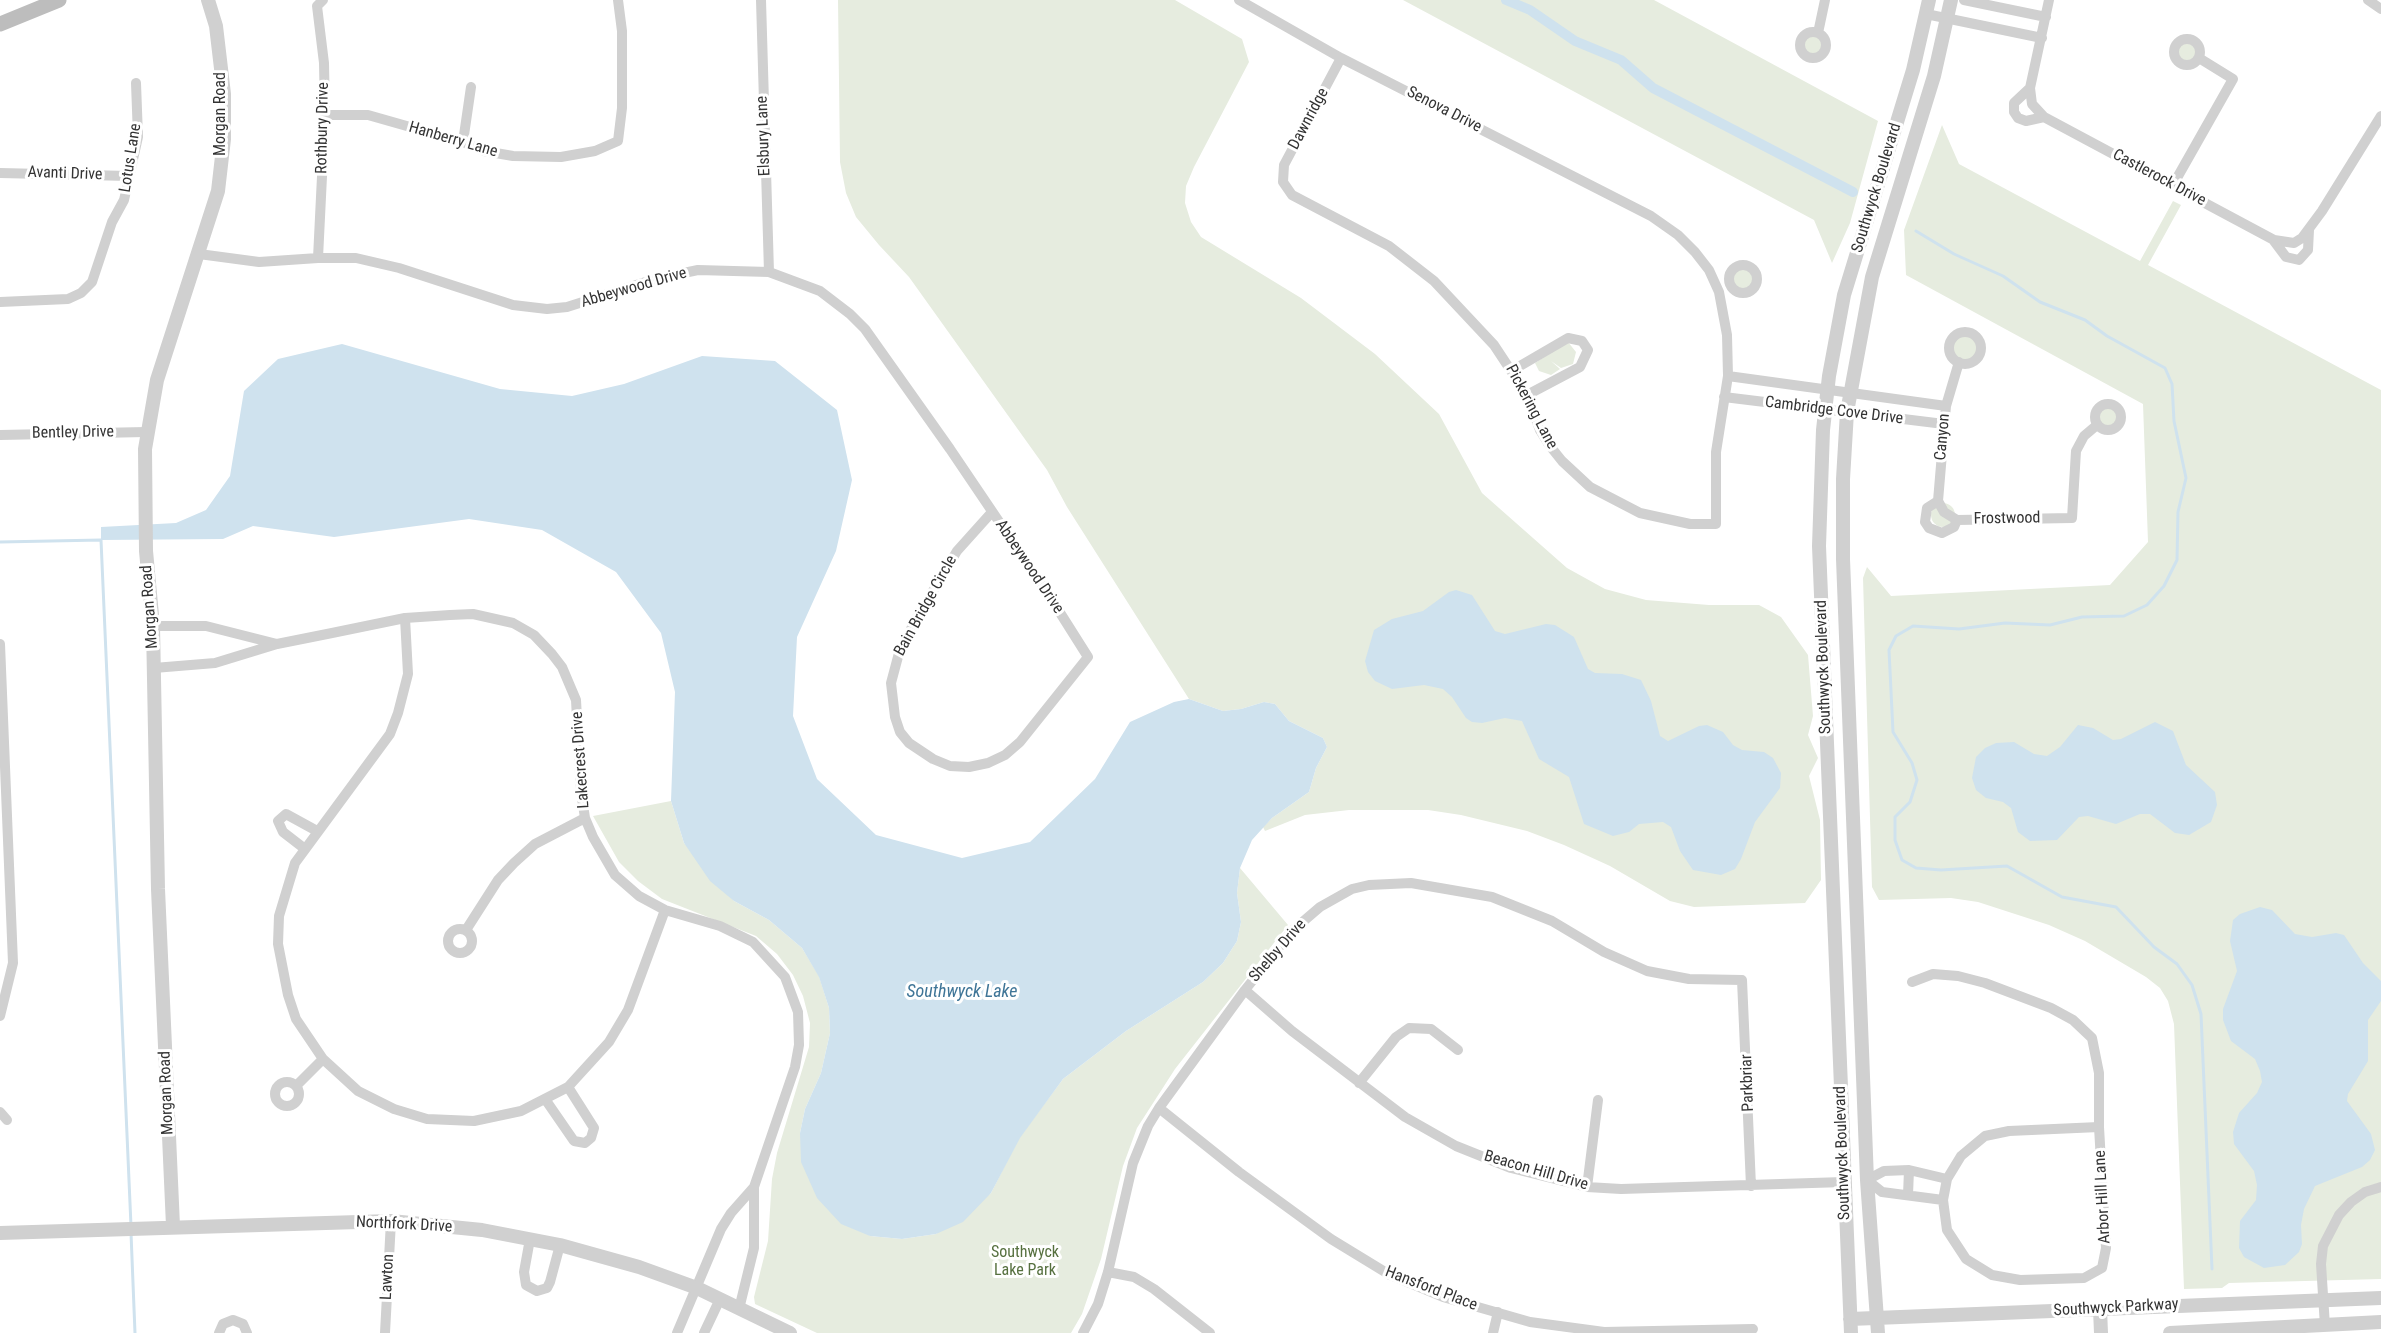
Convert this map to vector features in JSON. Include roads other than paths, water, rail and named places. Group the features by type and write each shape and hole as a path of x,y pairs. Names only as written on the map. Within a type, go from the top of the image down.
{"main road":[{"path":"0,24 59,0"}],"street":[{"name":"Morgan Road","path":"172,1226 158,889 153,626 146,551 146,432 157,380 218,191 224,139 224,94 216,26 208,0"},
{"name":"Rothbury Drive","path":"318,258 325,115 324,63 317,6 322,0"},
{"name":"Hanberry Lane","path":"325,115 368,115 464,141 484,151 541,158 595,151 618,141 622,108 622,31 618,0"},
{"name":"Elsbury Lane","path":"761,0 769,272"},
{"name":"Senova Drive","path":"1239,0 1341,58 1651,216 1678,235 1695,252 1709,270 1719,292"},
{"path":"1818,33 1825,0"},
{"name":"Southwyck Boulevard","path":"1878,1333 1867,1180 1843,559 1843,478 1847,412 1872,277 1934,76 1951,0"},
{"path":"1964,0 2046,17"},
{"path":"2030,88 2049,0"},
{"path":"2368,0 2381,9"},
{"path":"1927,7 1947,18 2042,38"},
{"name":"Southwyck Boulevard","path":"1851,1326 1819,536 1825,410 1844,295 1913,70 1927,7"},
{"name":"Dawnridge","path":"1283,182 1284,165 1341,58"},
{"path":"2173,185 2233,80 2199,58"},
{"path":"1913,70 1934,76"},
{"name":"Lotus Lane","path":"0,302 68,299 81,293 92,282 112,222 124,200 138,137 136,83"},
{"path":"464,141 471,87"},
{"name":"Castlerock Drive","path":"2030,88 2031,104 2044,117 2274,240 2294,243 2309,230"},
{"name":"Castlerock Drive","path":"2030,88 2014,103 2014,112 2018,118 2026,121 2044,117"},
{"path":"2309,230 2379,123"},
{"name":"Avanti Drive","path":"0,173 129,176"},
{"name":"Pickering Lane","path":"1283,182 1292,195 1373,237 1420,268 1483,330 1513,370 1527,395 1540,430 1562,461 1590,487 1640,513 1690,524 1716,524 1716,452 1724,397"},
{"name":"Castlerock Drive","path":"2274,240 2286,257 2300,260 2308,250 2309,230"},
{"name":"Abbeywood Drive","path":"199,254 259,262 318,258 367,260 513,304 547,309 567,307 655,279 698,270 769,272 820,291 865,329 992,512 1088,657 1078,668"},
{"path":"1724,397 1728,376 1727,335 1719,292 1730,285"},
{"path":"1513,370 1568,338 1582,341 1588,350 1580,367 1527,395"},
{"name":"Canyon","path":"1938,501 1946,406 1959,363"},
{"name":"Cambridge Cove Drive","path":"1728,376 1946,406"},
{"name":"Cambridge Cove Drive","path":"1724,397 1944,424"},
{"name":"Frostwood","path":"1938,501 1944,512 1957,520 2072,518 2076,451 2084,436 2097,425"},
{"name":"Bentley Drive","path":"0,435 146,432"},
{"path":"1938,501 1932,503 1924,515 1929,528 1942,533 1954,527 1957,520"},
{"name":"Bain Bridge Circle","path":"992,512 957,551 899,652 891,690 900,732 909,743 933,759 950,766 969,767 988,763 1005,755 1020,742 1078,668"},
{"name":"Lakecrest Drive","path":"154,668 215,663 277,644 405,618 473,614 495,618 534,635 552,654 562,667 576,700 580,792 585,818 592,837 615,875 639,896 665,910 720,926 753,942 776,965 793,997 800,1028 795,1067 754,1187 754,1248 739,1309"},
{"path":"405,618 408,674 390,734 295,864 286,886 279,916 278,944 282,974 296,1019 323,1059 358,1091 394,1109 427,1119 490,1119 514,1113 568,1087 599,1055 628,1010 665,910"},
{"name":"Lakecrest Drive","path":"153,626 206,626 277,644"},
{"path":"1,644 13,963 1,1015"},
{"path":"305,849 283,832 278,821 286,814 317,831"},
{"path":"466,930 487,896 514,863 535,844 585,818"},
{"path":"1831,839 1854,838"},
{"name":"Shelby Drive","path":"1083,1333 1098,1304 1108,1272 1133,1163 1144,1134 1159,1108 1245,990 1292,931 1320,907 1352,889 1397,882 1446,887 1506,902 1552,921 1626,963 1647,971 1689,979 1742,980"},
{"name":"Arbor Hill Lane","path":"1912,982 1933,974 1958,976 2019,994 2073,1020 2092,1038 2099,1073 2098,1127 2106,1248 2102,1268 2084,1278 2020,1280 1992,1275 1966,1259 1947,1230 1943,1200"},
{"name":"Parkbriar","path":"1742,980 1751,1186"},
{"name":"Beacon Hill Drive","path":"1245,990 1292,1031 1405,1117 1456,1146 1511,1168 1587,1187 1650,1190 1844,1182"},
{"path":"1359,1083 1396,1037 1409,1028 1431,1029 1458,1050"},
{"path":"296,1086 323,1059"},
{"path":"545,1099 574,1141 585,1143 591,1138 594,1128 568,1087"},
{"path":"1587,1187 1598,1101"},
{"name":"Hansford Place","path":"1159,1108 1297,1216 1368,1263 1443,1297 1530,1322 1568,1328 1642,1333 1753,1329"},
{"path":"1867,1180 1882,1192 1943,1200 1947,1179 1961,1156 1985,1136 2009,1131 2098,1127"},
{"path":"1908,1195 1909,1170"},
{"path":"1844,1182 1867,1180 1884,1171 1909,1170 1947,1179"},
{"name":"Lakecrest Drive","path":"677,1333 721,1229 731,1213 754,1187"},
{"path":"2325,1326 2320,1264 2324,1246 2331,1230 2351,1202 2365,1192 2381,1187"},
{"name":"Northfork Drive","path":"0,1233 391,1221 482,1230 560,1245 639,1267 697,1288 790,1333"},
{"name":"Lawton","path":"385,1333 391,1221"},
{"path":"530,1239 524,1272 526,1285 537,1291 547,1288 560,1245"},
{"path":"1108,1272 1134,1277 1154,1289 1210,1333"},
{"name":"Southwyck Parkway","path":"1851,1326 1878,1319 2381,1298"},
{"path":"704,1333 720,1299"},
{"path":"2100,1309 2101,1333"},
{"path":"1494,1333 1498,1312"},
{"path":"219,1333 223,1324 233,1320 243,1324 247,1333"},
{"name":"Southwyck Parkway","path":"2170,1333 2381,1322"}],"water":[{"name":"Southwyck Lake","path":"342,344 500,389 572,396 624,384 702,356 775,361 837,410 852,480 836,551 797,637 793,716 817,779 876,835 962,858 1030,842 1095,779 1130,722 1174,702 1189,699 1223,711 1241,709 1264,702 1275,704 1289,721 1323,738 1327,747 1316,768 1309,792 1272,818 1252,840 1240,868 1237,893 1241,922 1237,941 1223,963 1203,982 1126,1031 1063,1079 1020,1138 991,1193 963,1222 936,1234 902,1239 870,1236 841,1224 817,1198 801,1162 800,1133 805,1109 821,1073 830,1033 829,1008 819,977 802,948 769,920 734,901 710,881 684,843 671,801 675,692 661,633 616,572 542,530 469,519 334,537 253,526 223,539 101,540 101,527 176,523 206,510 230,476 244,391 278,359"},
{"path":"1456,590 1472,595 1495,631 1505,634 1546,624 1555,625 1574,637 1588,669 1595,673 1622,674 1641,680 1651,701 1660,736 1668,741 1699,726 1707,725 1723,732 1733,745 1742,750 1764,752 1773,758 1781,773 1780,788 1755,822 1735,869 1721,875 1693,870 1680,851 1671,827 1663,822 1639,824 1629,832 1613,836 1584,824 1569,777 1539,759 1522,721 1505,718 1482,723 1472,722 1466,718 1452,697 1443,689 1424,685 1392,689 1375,681 1368,672 1365,661 1374,630 1392,619 1423,611 1449,592"},
{"path":"2155,722 2173,731 2186,765 2215,792 2217,805 2211,822 2189,835 2175,833 2150,814 2140,814 2116,824 2088,816 2079,817 2057,840 2030,841 2018,832 2011,808 2003,802 1986,798 1976,790 1972,778 1976,757 1985,748 1996,743 2014,742 2034,754 2047,756 2060,747 2078,725 2093,728 2113,740 2121,739"},
{"path":"2260,907 2272,910 2295,934 2312,937 2336,933 2344,935 2363,963 2381,981 2381,1001 2368,1020 2368,1061 2348,1094 2347,1101 2371,1134 2375,1150 2370,1160 2362,1167 2315,1186 2304,1209 2301,1225 2302,1244 2299,1252 2285,1265 2264,1268 2244,1257 2239,1248 2240,1221 2256,1200 2257,1185 2254,1171 2234,1144 2233,1132 2239,1113 2257,1093 2262,1082 2255,1059 2231,1041 2223,1020 2223,1009 2237,971 2230,941 2233,920 2240,914"}],"waterway":[{"path":"1506,0 1530,10 1575,41 1621,60 1653,88 1853,192"},
{"path":"1916,231 1954,254 2003,276 2040,302 2085,320 2107,336 2165,368 2172,384 2174,421 2186,478 2178,512 2177,560 2164,586 2147,605 2124,616 2082,617 2050,625 2005,623 1959,629 1913,626 1896,636 1889,650 1893,732 1912,763 1917,780 1910,802 1895,817 1895,840 1902,860 1916,868 1941,870 2007,866 2062,897 2116,907 2154,947 2177,964 2192,985 2201,1014 2212,1269"},
{"path":"0,542 101,540 131,1226"},
{"path":"131,1233 135,1333"}],"park label":[{"name":"Southwyck Lake Park","path":"1025,1262"}]}
